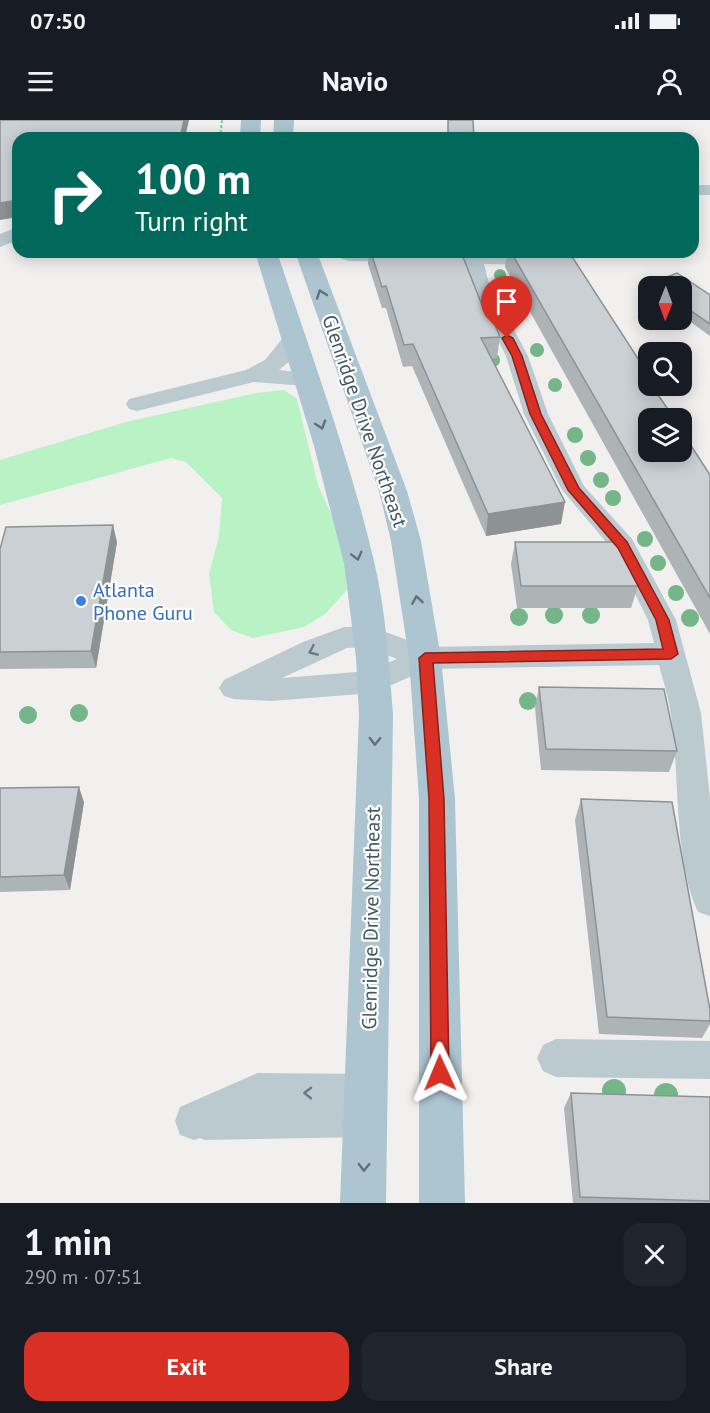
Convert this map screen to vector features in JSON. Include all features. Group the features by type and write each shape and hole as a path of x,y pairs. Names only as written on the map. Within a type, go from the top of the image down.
{"main road":[{"name":"Glenridge Drive Northeast","path":"268,258 328,446 359,563 374,682 376,715 363,1203"},
{"name":"Glenridge Drive Northeast","path":"308,258 393,491 406,541 425,658 437,799 442,1203"}],"street":[{"path":"472,258 479,283 517,356 536,414 574,490 623,545 662,620 686,713 700,857 710,901"},
{"path":"507,258 542,259"},
{"path":"137,404 254,375 268,369 283,358 294,339"},
{"path":"254,375 306,379"},
{"path":"425,658 374,682 271,690 234,688 313,650 344,638 369,636 425,658 671,654"},
{"path":"556,1058 710,1060"}],"green space":[{"path":"284,390 297,399 318,485 344,542 347,590 325,614 304,627 253,638 231,630 214,612 209,574 219,536 222,498 186,462 171,458 0,505 0,460 126,422 256,393"}],"building":[{"path":"0,120 184,120 181,132 12,132 12,201 0,203"},
{"path":"448,120 473,120 474,132 448,132"},
{"path":"373,258 463,258 482,305 487,305 500,337 481,338 565,502 488,514 413,344 404,345 386,286 382,287"},
{"path":"514,258 573,258 638,359 638,396 659,396 667,408 638,408 638,462 692,462 692,447 710,475 710,598"},
{"path":"692,283 710,295 710,324 692,312"},
{"path":"113,525 91,651 0,652 0,549 6,527"},
{"path":"515,542 623,542 631,557 638,586 521,586"},
{"path":"539,687 664,689 677,751 546,749"},
{"path":"79,787 64,875 0,877 0,788"},
{"path":"581,799 672,802 710,1010 710,1021 607,1017"},
{"path":"571,1093 710,1097 710,1201 580,1197"}],"place":[{"name":"Atlanta Phone Guru","path":"81,601"}],"route":[{"path":"440,1073 437,799 425,658 671,654 662,620 623,545 574,490 536,414 517,356 507,338"}]}
